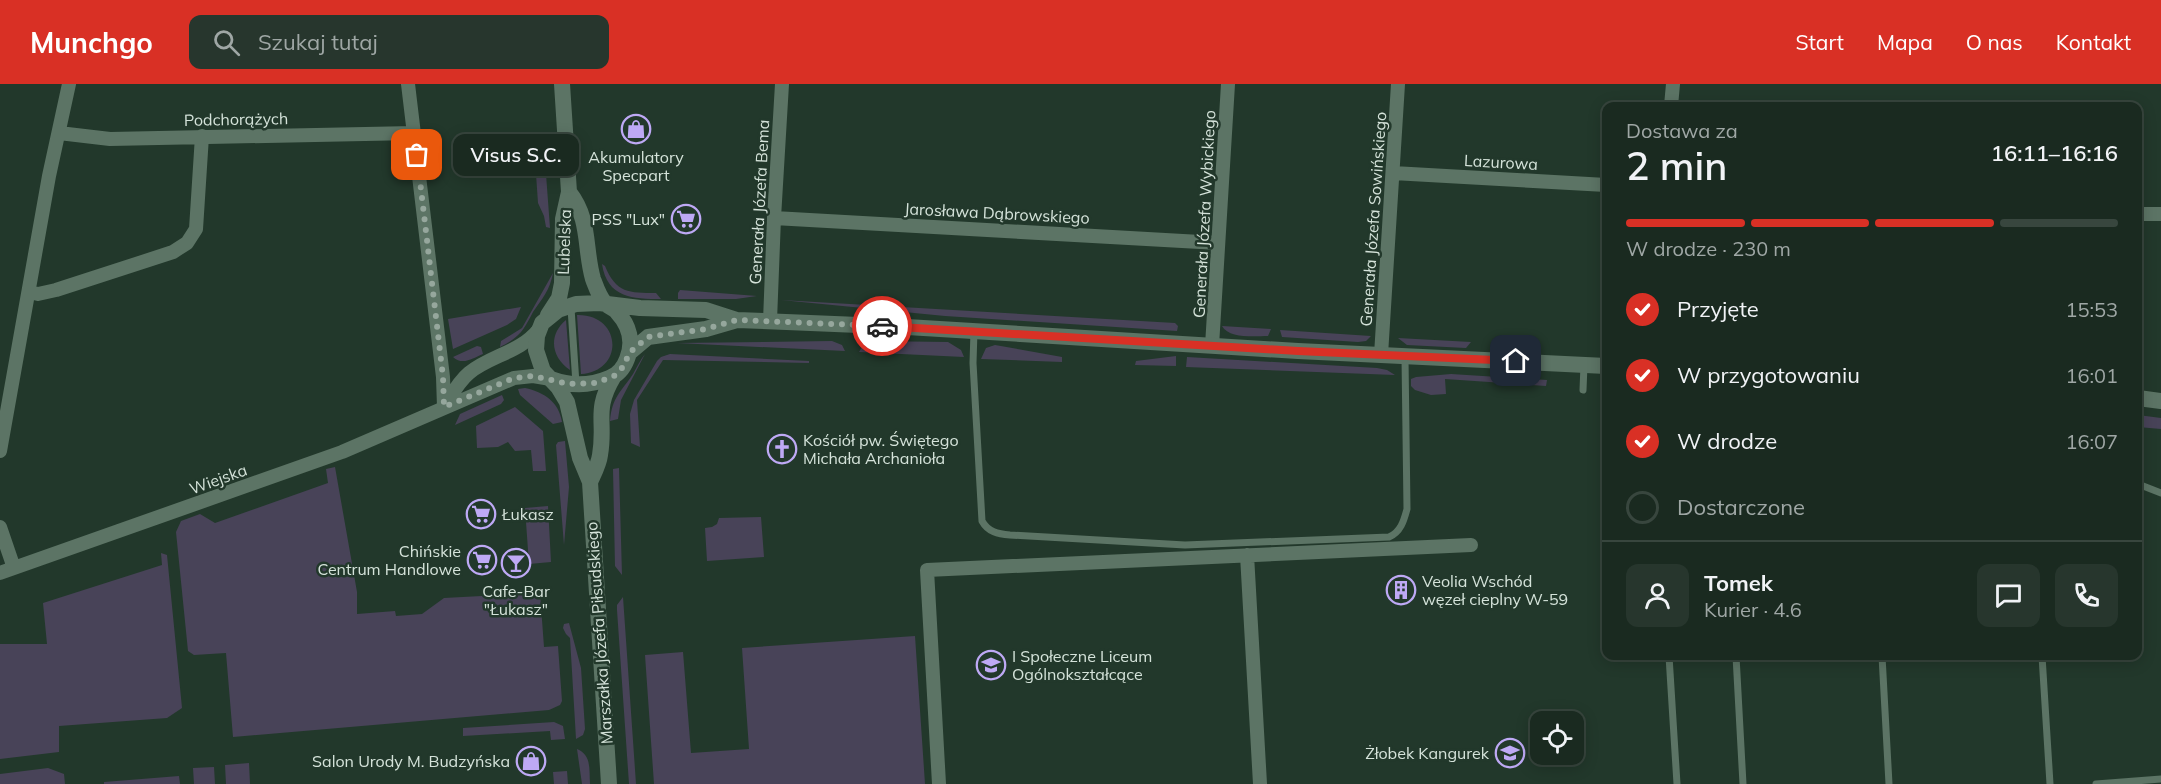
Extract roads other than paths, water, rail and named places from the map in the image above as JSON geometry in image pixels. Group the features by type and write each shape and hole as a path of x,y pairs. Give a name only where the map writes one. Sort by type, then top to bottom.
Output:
{"street":[{"path":"0,451 69,84"},
{"path":"408,84 443,377 444,407"},
{"name":"Lubelska","path":"541,326 559,298 562,284 563,219 569,192 562,84"},
{"name":"Generała Józefa Bema","path":"770,321 783,84"},
{"name":"Generała Józefa Wybickiego","path":"1212,346 1228,84"},
{"name":"Generała Józefa Sowińskiego","path":"1381,355 1398,84"},
{"path":"1671,102 1673,84"},
{"name":"Podchorążych","path":"59,133 110,139 414,133"},
{"path":"29,292 38,294 56,290 173,252 187,243 196,229 202,136"},
{"name":"Lazurowa","path":"1393,173 1602,185"},
{"name":"Lubelska","path":"569,192 583,216 592,275 606,304 616,311 627,328 631,341 629,353"},
{"path":"2142,214 2161,214"},
{"name":"Jarosława Dąbrowskiego","path":"774,218 1218,243"},
{"path":"444,407 457,386 470,372 520,348 552,314 571,305 591,303 640,308 706,310 737,320 1602,366"},
{"path":"629,353 648,337 706,329 737,320"},
{"name":"Marszałka Józefa Piłsudskiego","path":"541,326 536,343 537,357 543,370 562,392 570,411 580,458 590,482 609,784"},
{"name":"Marszałka Józefa Piłsudskiego","path":"590,482 600,454 600,410 603,398 614,376 624,366 629,353"},
{"name":"Wiejska","path":"0,573 342,452 514,378 533,376 551,379"},
{"path":"551,379 576,384 596,383 614,376"},
{"path":"2142,398 2161,400"},
{"path":"0,526 14,568"},
{"path":"939,784 927,570 1471,544"},
{"path":"1247,555 1260,784"}],"lane":[{"path":"571,305 576,384"},
{"path":"974,331 973,363 981,521 996,533 1010,535 1185,544 1394,535 1402,524 1407,509 1405,356"},
{"path":"1583,390 1584,365"},
{"path":"2142,486 2161,493"},
{"path":"1669,660 1677,784"},
{"path":"1736,660 1743,784"},
{"path":"1882,660 1889,784"},
{"path":"2042,660 2050,784"},
{"path":"2096,784 2161,780"}],"place":[{"name":"Akumulatory Specpart","path":"636,129"},
{"name":"Visus S.C.","path":"417,155"},
{"name":"PSS \"Lux\"","path":"686,219"},
{"name":"Kościół pw. Świętego Michała Archanioła","path":"782,449"},
{"name":"Łukasz","path":"481,514"},
{"name":"Chińskie Centrum Handlowe","path":"482,560"},
{"name":"Cafe-Bar \"Łukasz\"","path":"516,563"},
{"name":"Veolia Wschód węzeł cieplny W-59","path":"1401,590"},
{"name":"I Społeczne Liceum Ogólnokształcące","path":"991,665"},
{"name":"Żłobek Kangurek","path":"1510,753"},
{"name":"Salon Urody M. Budzyńska","path":"531,761"}]}
